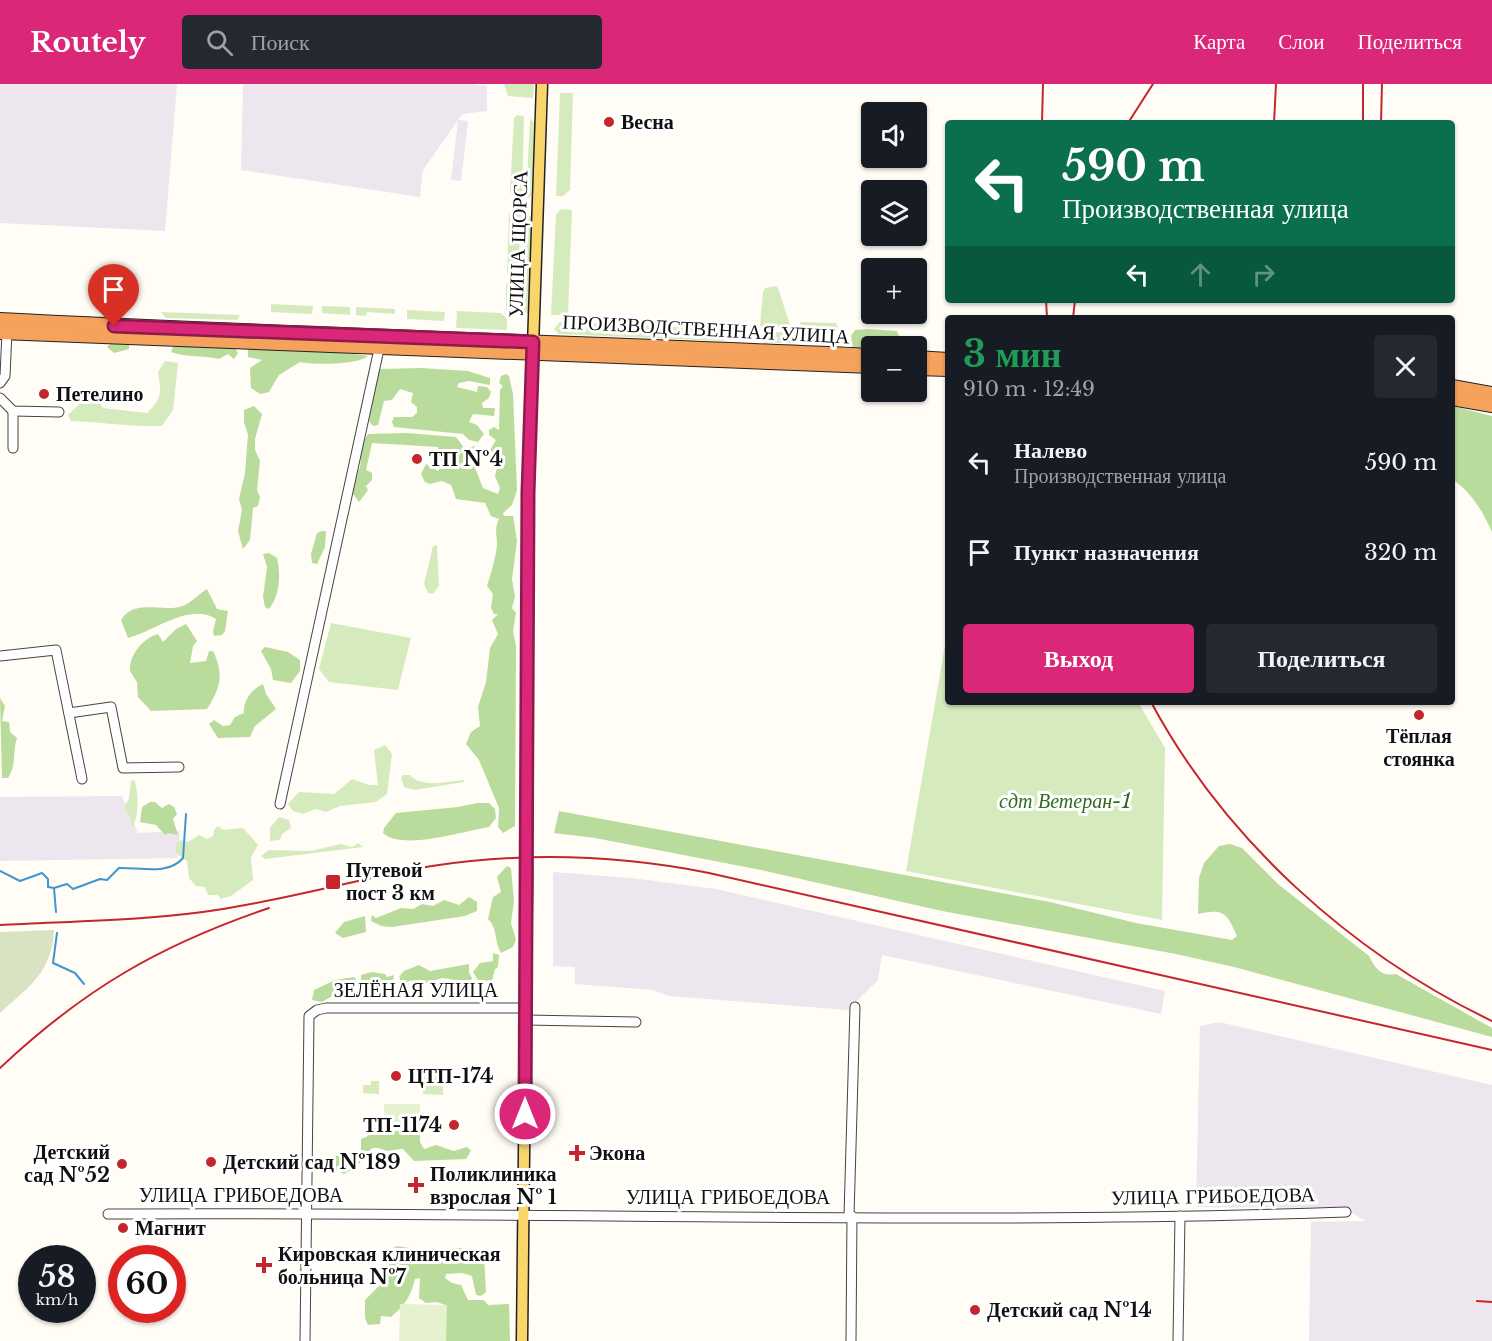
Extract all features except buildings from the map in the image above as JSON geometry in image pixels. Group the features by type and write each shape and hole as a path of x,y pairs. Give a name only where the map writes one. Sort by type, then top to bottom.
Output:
{"highway":[{"name":"ПРОИЗВОДСТВЕННАЯ УЛИЦА","path":"2,328 455,341 533,348 861,365"},
{"name":"ПРОИЗВОДСТВЕННАЯ УЛИЦА","path":"2,328 379,349 533,348 861,356"},
{"path":"927,359 945,360"},
{"path":"927,368 945,369"},
{"path":"1455,388 1492,394"},
{"path":"1455,399 1492,405"}],"main road":[{"name":"УЛИЦА ЩОРСА","path":"522,1341 525,1214 528,492 542,84"}],"street":[{"path":"0,383 5,376 2,328"},
{"path":"280,804 379,349"},
{"path":"0,398 13,411 60,412"},
{"path":"13,411 13,448"},
{"path":"0,656 56,650 82,779"},
{"path":"69,712 111,708 123,768 179,767"},
{"path":"851,1341 855,1007"},
{"name":"ЗЕЛЁНАЯ УЛИЦА","path":"307,1213 309,1016 317,1010 326,1008 525,1008"},
{"path":"525,1020 636,1022"},
{"name":"УЛИЦА ГРИБОЕДОВА","path":"108,1214 1180,1216 1346,1212"},
{"path":"305,1341 307,1213"},
{"path":"1178,1341 1180,1216"}],"shaded area":[{"path":"0,84 177,84 165,231 0,223"},
{"path":"243,84 471,84 487,86 487,111 463,114 458,120 423,170 420,197 241,170"},
{"path":"458,120 468,121 461,181 451,180"},
{"path":"122,796 138,833 180,831 178,858 0,861 0,797"},
{"path":"553,872 632,878 716,889 1165,991 1161,1014 882,955 878,980 848,1010 670,996 652,990 575,984 575,967 553,966"},
{"path":"1219,1022 1492,1085 1492,1341 1309,1341 1311,1222 1366,1221 1343,1208 1196,1207 1200,1026"}],"green space":[{"path":"504,84 534,84 533,98 508,96"},
{"path":"560,93 573,93 570,190 563,196 556,196"},
{"path":"517,115 524,116 522,199 515,198 510,192 514,118"},
{"path":"530,119 535,123 531,196 526,199"},
{"path":"561,209 572,210 568,315 551,315 556,215"},
{"path":"526,211 531,217 528,313 523,312"},
{"path":"509,213 521,214 518,275 507,274"},
{"path":"506,283 517,284 516,314 511,314 506,309"},
{"path":"776,286 791,328 760,326 763,292 765,288"},
{"path":"271,304 313,306 312,314 271,312"},
{"path":"322,306 350,307 350,315 322,313"},
{"path":"356,307 395,309 395,314 367,312 366,316 356,315"},
{"path":"407,310 445,312 444,321 407,319"},
{"path":"457,311 501,313 507,319 507,330 456,328"},
{"path":"161,312 240,315 237,320 166,318"},
{"path":"560,322 726,329 726,338 724,341 559,334 554,329"},
{"path":"800,322 836,323 838,328 802,328"},
{"path":"855,330 897,331 899,336 861,336 861,348 853,348 851,336"},
{"path":"763,331 792,333 792,343 764,343 760,340"},
{"path":"111,343 129,344 129,349 114,353 107,347"},
{"path":"234,346 238,353 234,359 228,354 219,359 171,352 173,347"},
{"path":"277,346 286,351 296,347 301,352 310,348 368,356 346,363 300,362 279,375 269,392 260,394 251,388 250,368 262,360 248,357 248,347"},
{"path":"165,361 178,363 173,410 162,426 71,421 68,415 92,392 103,408 147,413 160,394 158,372"},
{"path":"421,368 468,371 490,378 490,385 469,381 459,383 457,387 477,392 478,386 487,387 491,392 489,398 482,403 483,408 495,408 494,416 473,414 469,422 477,425 484,434 478,442 469,440 463,434 394,427 392,422 394,417 412,417 417,413 417,407 411,402 413,393 400,389 392,400 384,401 378,425 373,426 369,421 379,369"},
{"path":"506,374 509,376 513,394 517,490 512,505 503,513 504,516 513,516 517,541 512,579 515,597 512,608 516,613 513,631 516,646 515,826 503,833 498,827 499,808 479,760 466,744 471,732 480,726 478,707 486,682 490,648 498,634 492,620 498,614 494,614 491,608 493,594 487,586 496,555 496,529 499,519 491,516 485,503 456,499 451,485 442,481 430,484 425,482 421,474 426,464 438,471 442,465 438,447 372,443 366,470 372,473 372,480 366,486 368,490 359,502 351,491 360,467 363,442 368,434 407,433 456,437 465,449 475,446 479,456 472,460 483,488 498,494 500,488 495,476 499,460 490,450 496,440 489,435 489,430 494,427 499,430 500,390 503,386 499,383 501,376"},
{"path":"254,406 262,414 255,439 255,450 260,461 257,490 260,497 258,506 253,508 250,540 243,549 238,531 242,510 239,499 245,473 248,435 244,422 244,410"},
{"path":"1455,407 1492,416 1492,532 1476,502 1455,482"},
{"path":"326,531 325,547 317,564 312,563 311,554 317,533"},
{"path":"437,545 439,586 433,594 428,593 424,584 433,546"},
{"path":"269,553 277,558 279,578 275,598 269,609 265,607 263,597 267,567 263,554"},
{"path":"207,589 217,609 228,611 225,631 222,635 214,636 216,619 195,614 183,616 128,638 121,620 127,613 141,608 183,606"},
{"path":"331,623 411,638 398,690 329,682 319,669"},
{"path":"186,624 197,641 193,646 190,663 206,661 209,651 213,651 220,674 218,687 207,709 151,711 138,697 137,682 130,671 134,653 152,636 158,634 163,642 176,629"},
{"name":"сдт Ветеран-1","path":"945,645 945,705 1140,705 1165,748 1162,920 906,871"},
{"path":"265,647 288,652 300,660 300,671 291,683 273,680 271,669 261,651"},
{"path":"263,684 266,694 276,709 255,726 250,737 218,738 209,724 214,720 223,726 230,725 235,717 244,713 249,696"},
{"path":"0,698 5,706 2,721 9,722 10,732 17,738 8,778 2,778"},
{"path":"385,745 392,754 387,794 376,802 340,806 326,812 316,809 303,814 293,811 288,804 299,792 334,794 352,779 369,785 378,785 374,750"},
{"path":"403,775 410,775 428,783 464,780 464,782 414,790 404,787 401,778"},
{"path":"134,780 138,805 132,827 130,816 124,808 129,798 131,781"},
{"path":"155,802 162,808 169,804 174,807 177,814 173,819 178,835 168,833 165,835 156,825 140,822 142,807"},
{"path":"489,803 495,809 496,818 489,827 418,840 392,838 383,833 384,828 396,813"},
{"path":"559,811 1050,902 1136,923 1232,940 1237,936 1224,914 1214,912 1198,914 1199,878 1204,863 1219,846 1230,844 1242,848 1278,884 1369,956 1379,971 1391,975 1396,974 1492,1028 1492,1037 1234,967 1176,954 942,911 756,869 595,838 554,833"},
{"path":"279,817 289,820 291,828 282,834 280,840 270,841 270,828"},
{"path":"218,826 223,830 243,828 258,845 251,857 253,880 231,896 221,899 218,895 208,895 205,887 196,886 189,878 187,861 176,853 176,844 181,840 188,842 199,835 207,839 213,836"},
{"path":"358,843 363,847 265,859 261,856 269,850 310,851 341,844 352,847"},
{"path":"507,866 511,868 514,901 511,923 516,940 513,947 501,953 493,927 488,919 493,897 501,892 497,877"},
{"path":"469,897 477,902 477,911 465,916 392,927 381,926 371,921 372,915 376,918 401,908 413,909 422,904 433,906 444,900 459,905"},
{"path":"365,916 366,932 343,938 335,933 344,922"},
{"path":"54,930 49,957 44,968 37,978 0,1013 0,932"},
{"path":"493,953 499,955 498,967 495,969 492,981 478,980 473,972 480,963 493,961"},
{"path":"469,964 469,973 472,978 470,982 442,978 424,984 414,980 402,983 399,977 404,971 419,965 430,971"},
{"path":"372,972 385,974 387,977 394,975 393,982 361,983 361,975"},
{"path":"354,977 356,979 354,983 322,1002 312,1000 314,990 335,980"},
{"path":"423,1074 443,1074 443,1095 423,1094"},
{"path":"371,1081 379,1081 379,1094 363,1093 363,1085 371,1085"},
{"path":"384,1104 420,1104 420,1127 384,1127"},
{"path":"381,1127 387,1132 416,1129 420,1133 420,1142 424,1149 436,1145 454,1151 467,1147 471,1151 466,1159 414,1161 403,1149 388,1151 373,1148 350,1171 344,1174 336,1170 336,1156 342,1153 356,1156 361,1151 361,1139 368,1136 373,1128"},
{"path":"397,1246 428,1251 441,1259 443,1250 451,1248 460,1248 484,1255 486,1292 481,1296 476,1295 472,1276 462,1273 446,1274 445,1278 461,1285 468,1300 484,1300 488,1305 509,1304 510,1341 442,1341 445,1305 437,1302 426,1303 419,1298 420,1278 415,1279 412,1290 396,1313 391,1317 381,1316 380,1324 368,1325 365,1318 365,1300 388,1277 391,1249"},
{"path":"400,1304 447,1305 446,1341 399,1341"}],"waterway":[{"path":"0,871 20,881 42,873 48,879 48,887 54,888 67,884 73,889 100,879 107,880 119,868 161,869 169,867 177,864 183,858 186,814"},
{"path":"54,888 56,912"},
{"path":"57,933 53,963 75,973 84,984"}],"railway":[{"path":"1042,120 1043,84"},
{"path":"1130,120 1153,84"},
{"path":"1274,120 1276,84"},
{"path":"1363,84 1363,120"},
{"path":"1381,120 1382,84"},
{"path":"1046,303 1047,315"},
{"path":"1073,315 1075,303"},
{"path":"1153,705 1181,753 1216,801 1254,846 1297,888 1342,927 1390,962 1440,994 1492,1021"},
{"path":"0,925 195,913 275,899 432,866 467,862 536,857 606,859 709,873 1492,1050"},
{"path":"0,1068 62,1015 125,972 193,938 269,908"},
{"path":"1477,1301 1492,1302"}],"place":[{"name":"Весна","path":"609,122"},
{"name":"Петелино","path":"44,394"},
{"name":"ТП №4","path":"417,459"},
{"name":"Тёплая стоянка","path":"1419,715"},
{"name":"Путевой пост 3 км","path":"333,882"},
{"name":"ЦТП-174","path":"396,1076"},
{"name":"ТП-1174","path":"454,1125"},
{"name":"Экона","path":"577,1153"},
{"name":"Детский сад №189","path":"211,1162"},
{"name":"Детский сад №52","path":"122,1164"},
{"name":"Поликлиника взрослая № 1","path":"416,1185"},
{"name":"Магнит","path":"123,1228"},
{"name":"Кировская клиническая больница №7","path":"264,1265"},
{"name":"Детский сад №14","path":"975,1310"}],"route":[{"path":"114,326 455,341 533,342 528,492 525,1114"}]}
